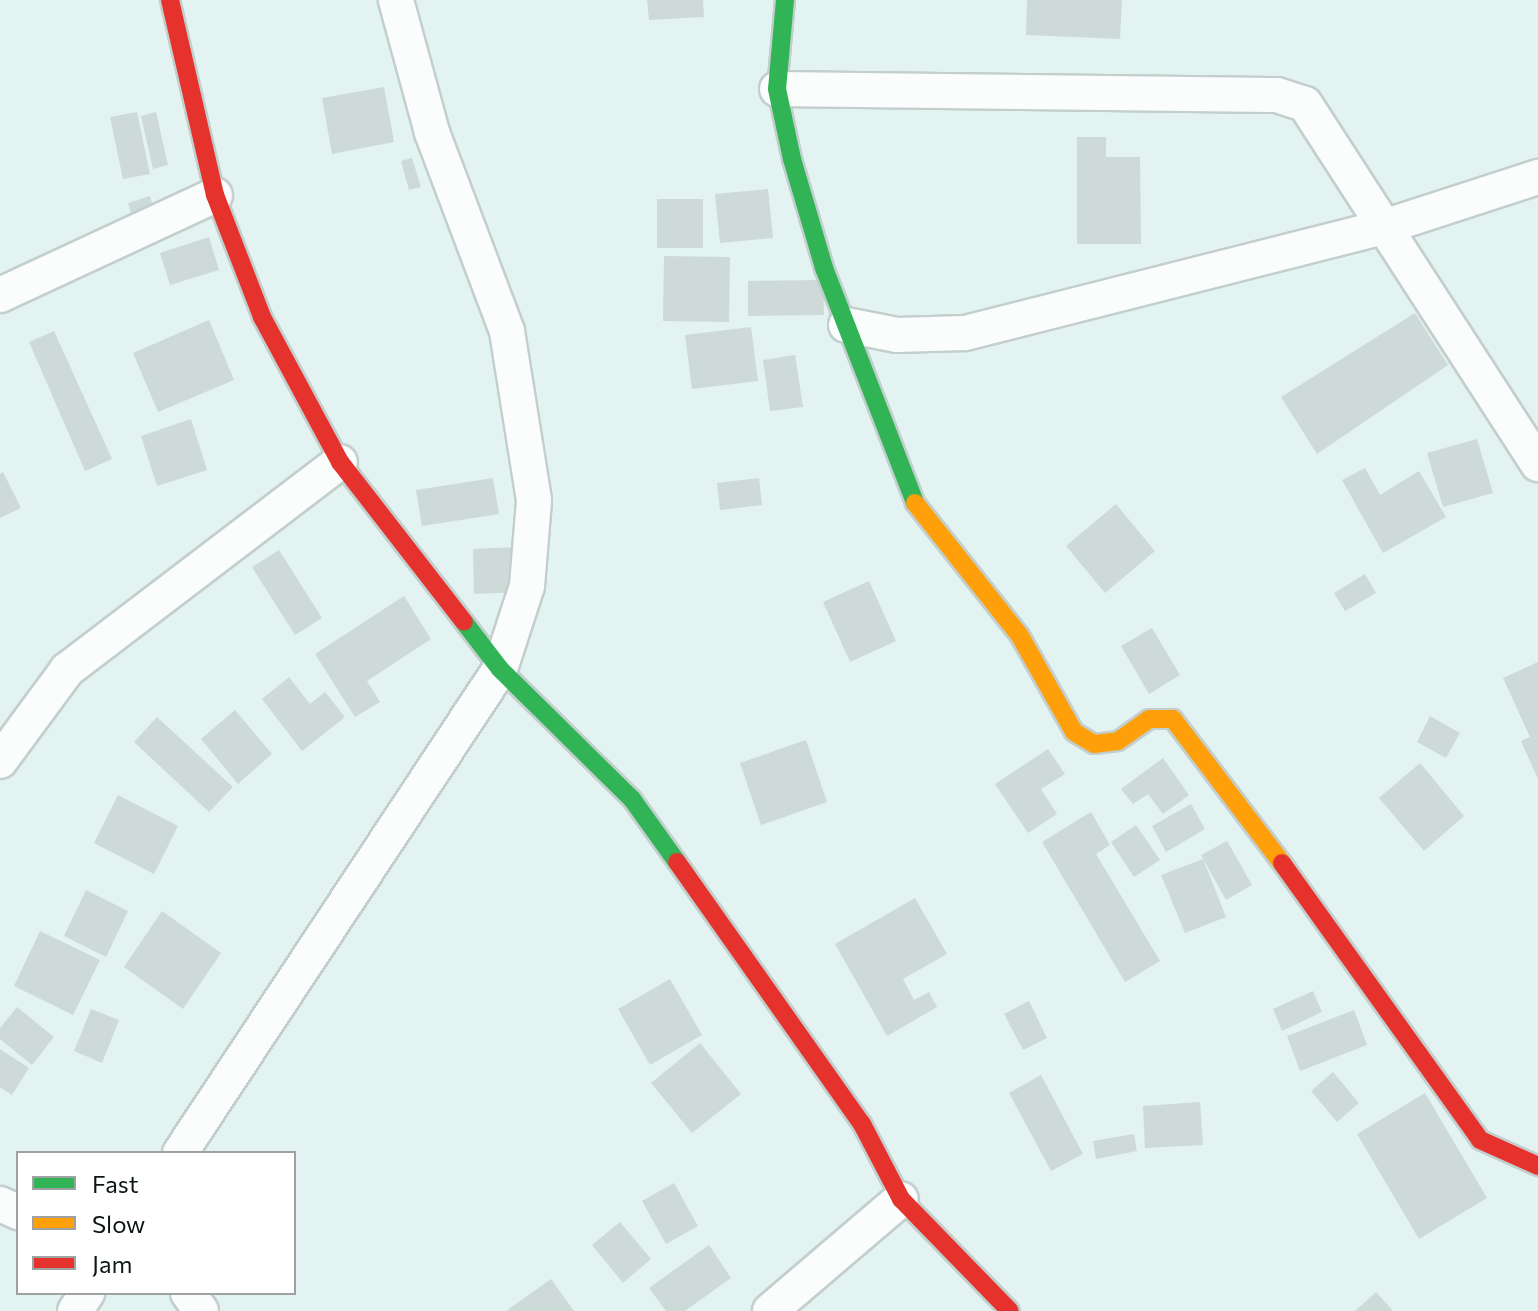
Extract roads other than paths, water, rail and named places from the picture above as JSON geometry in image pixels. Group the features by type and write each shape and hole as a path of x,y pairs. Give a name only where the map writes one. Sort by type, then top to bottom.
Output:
{"street":[{"path":"170,0 215,195 262,317 340,462 500,669 632,799 862,1124 901,1199 1010,1311"},
{"path":"181,1151 500,669 527,586 534,500 507,331 432,132 396,0"},
{"path":"785,0 777,89 792,159 846,325 915,504 1020,636 1074,732 1094,744 1118,741 1149,719 1173,719 1190,735 1480,1140 1538,1166"},
{"path":"777,89 1277,95 1305,104 1319,120 1538,464"},
{"path":"846,325 897,335 965,333 1387,226 1538,177"},
{"path":"0,295 215,195"},
{"path":"0,761 67,670 340,462"},
{"path":"770,1311 901,1199"}]}
